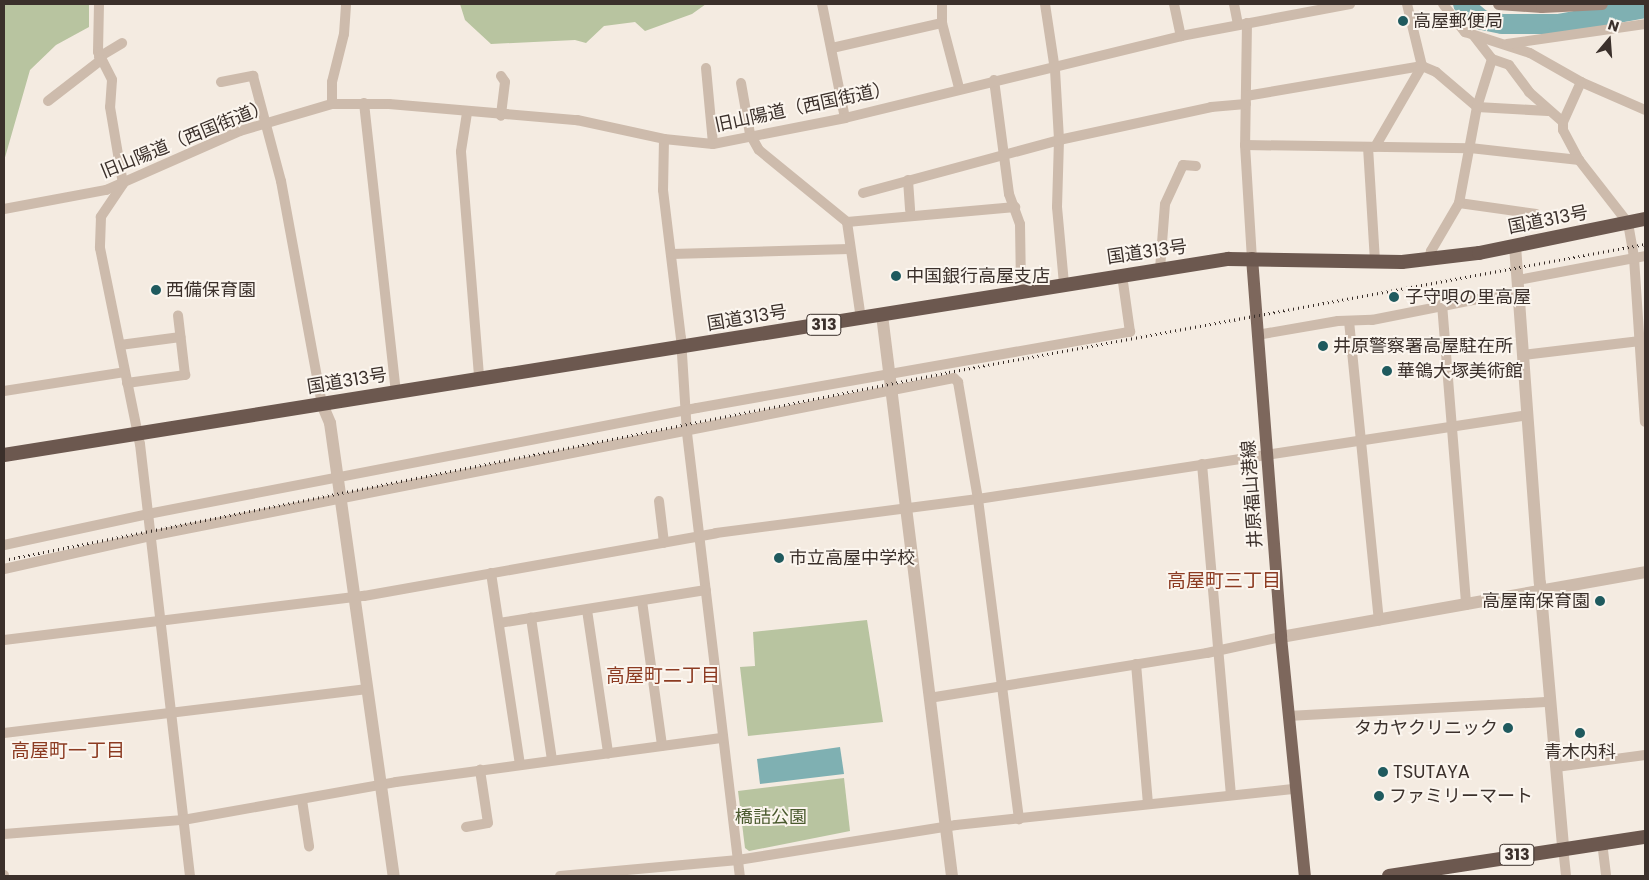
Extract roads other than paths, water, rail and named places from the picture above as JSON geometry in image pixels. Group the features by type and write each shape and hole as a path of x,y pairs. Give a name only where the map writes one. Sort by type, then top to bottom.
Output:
{"highway":[{"name":"国道313号","path":"4,455 138,435 479,378 861,319 1160,269 1252,258 1374,263 1429,259 1515,246 1645,219"},
{"name":"313","path":"1389,876 1642,834"}],"main road":[{"path":"1499,4 1542,8 1602,4"},
{"name":"井原福山港線","path":"1252,258 1281,637 1305,876"}],"street":[{"path":"98,4 100,59 112,80 111,114 123,184 101,217 100,245 138,435 162,620 190,876"},
{"path":"332,104 332,82 344,34 346,4"},
{"path":"822,4 845,118"},
{"path":"942,4 942,23 959,88"},
{"path":"1045,4 1053,66 1058,140 1057,208 1064,284"},
{"path":"1174,4 1181,36"},
{"path":"1234,4 1243,24 1246,100 1245,145 1252,258"},
{"name":"旧山陽道（西国街道）","path":"4,209 123,184 180,154 264,122 332,104 364,103 501,116 577,120 664,139 713,144 845,118 959,88 1181,36 1350,4"},
{"path":"1374,263 1372,147 1422,66 1407,4"},
{"path":"1443,4 1457,24 1474,36 1492,59 1508,65 1548,111 1563,122"},
{"path":"832,48 942,23"},
{"path":"1507,44 1645,24"},
{"path":"1474,36 1507,44 1581,82 1645,110"},
{"path":"48,101 122,42"},
{"path":"1429,259 1430,250 1459,203 1477,107 1492,59"},
{"path":"863,193 1058,140 1211,106 1422,66 1436,72 1477,107 1548,111"},
{"path":"706,68 713,144"},
{"path":"221,82 253,76 281,181 322,404 329,419 394,876"},
{"path":"501,76 505,82 501,116"},
{"path":"994,80 1006,155 1009,194 1020,224 1021,291"},
{"path":"1581,82 1563,122 1562,130 1580,160 1628,223 1642,322 1640,341 1645,422"},
{"path":"741,83 751,138 774,164 847,222 1015,207"},
{"path":"364,103 396,392"},
{"path":"466,113 461,152 479,378"},
{"path":"664,139 663,190 671,254 687,433 740,876"},
{"path":"1245,145 1470,148 1580,160"},
{"path":"1160,269 1166,204 1183,165 1196,166"},
{"path":"908,180 910,210"},
{"path":"1459,203 1536,214"},
{"path":"847,222 849,249 861,319"},
{"path":"1515,246 1541,592 1566,876"},
{"path":"671,254 849,249"},
{"path":"1257,335 1350,321 1372,320 1645,256"},
{"path":"4,545 148,514 686,410 1130,332 1122,275"},
{"path":"1442,304 1466,605"},
{"path":"127,383 185,375 178,315"},
{"path":"882,315 952,876"},
{"path":"1350,321 1378,621"},
{"path":"120,345 180,336"},
{"path":"1523,355 1640,341"},
{"path":"4,391 125,372"},
{"path":"4,569 150,536 687,433 954,378 958,382 978,499 1019,819"},
{"path":"4,640 355,597 700,536 978,499 1266,453 1528,415"},
{"path":"1202,464 1231,794"},
{"path":"659,500 664,543"},
{"path":"929,698 1136,664 1645,572"},
{"path":"491,573 520,764"},
{"path":"499,623 706,590"},
{"path":"642,601 662,746"},
{"path":"587,610 608,753"},
{"path":"531,618 552,760"},
{"path":"1136,664 1148,803"},
{"path":"4,733 172,715 367,689"},
{"path":"1288,716 1550,702"},
{"path":"4,834 183,820 480,770 723,738"},
{"path":"1556,767 1645,755"},
{"path":"466,827 488,823 480,770"},
{"path":"560,876 738,860 946,826 1231,794 1295,790"},
{"path":"302,800 309,846"},
{"path":"1602,842 1606,876"}],"water":[{"path":"840,747 844,774 760,784 757,759"}],"waterway":[{"path":"1463,4 1482,20 1502,24 1558,24 1645,8"}],"railway":[{"path":"4,560 949,372 1645,244"}],"place":[{"name":"高屋郵便局","path":"1403,21"},
{"name":"中国銀行高屋支店","path":"896,276"},
{"name":"西備保育園","path":"156,290"},
{"name":"子守唄の里高屋","path":"1394,297"},
{"name":"井原警察署高屋駐在所","path":"1323,346"},
{"name":"華鴒大塚美術館","path":"1387,371"},
{"name":"市立高屋中学校","path":"779,558"},
{"name":"高屋南保育園","path":"1600,601"},
{"name":"タカヤクリニック","path":"1508,728"},
{"name":"青木内科","path":"1580,733"},
{"name":"TSUTAYA","path":"1383,772"},
{"name":"ファミリーマート","path":"1379,796"}],"district":[{"name":"高屋町三丁目","path":"1224,581"},
{"name":"高屋町二丁目","path":"663,676"},
{"name":"高屋町一丁目","path":"68,751"}],"park label":[{"name":"橋詰公園","path":"771,817"}]}
